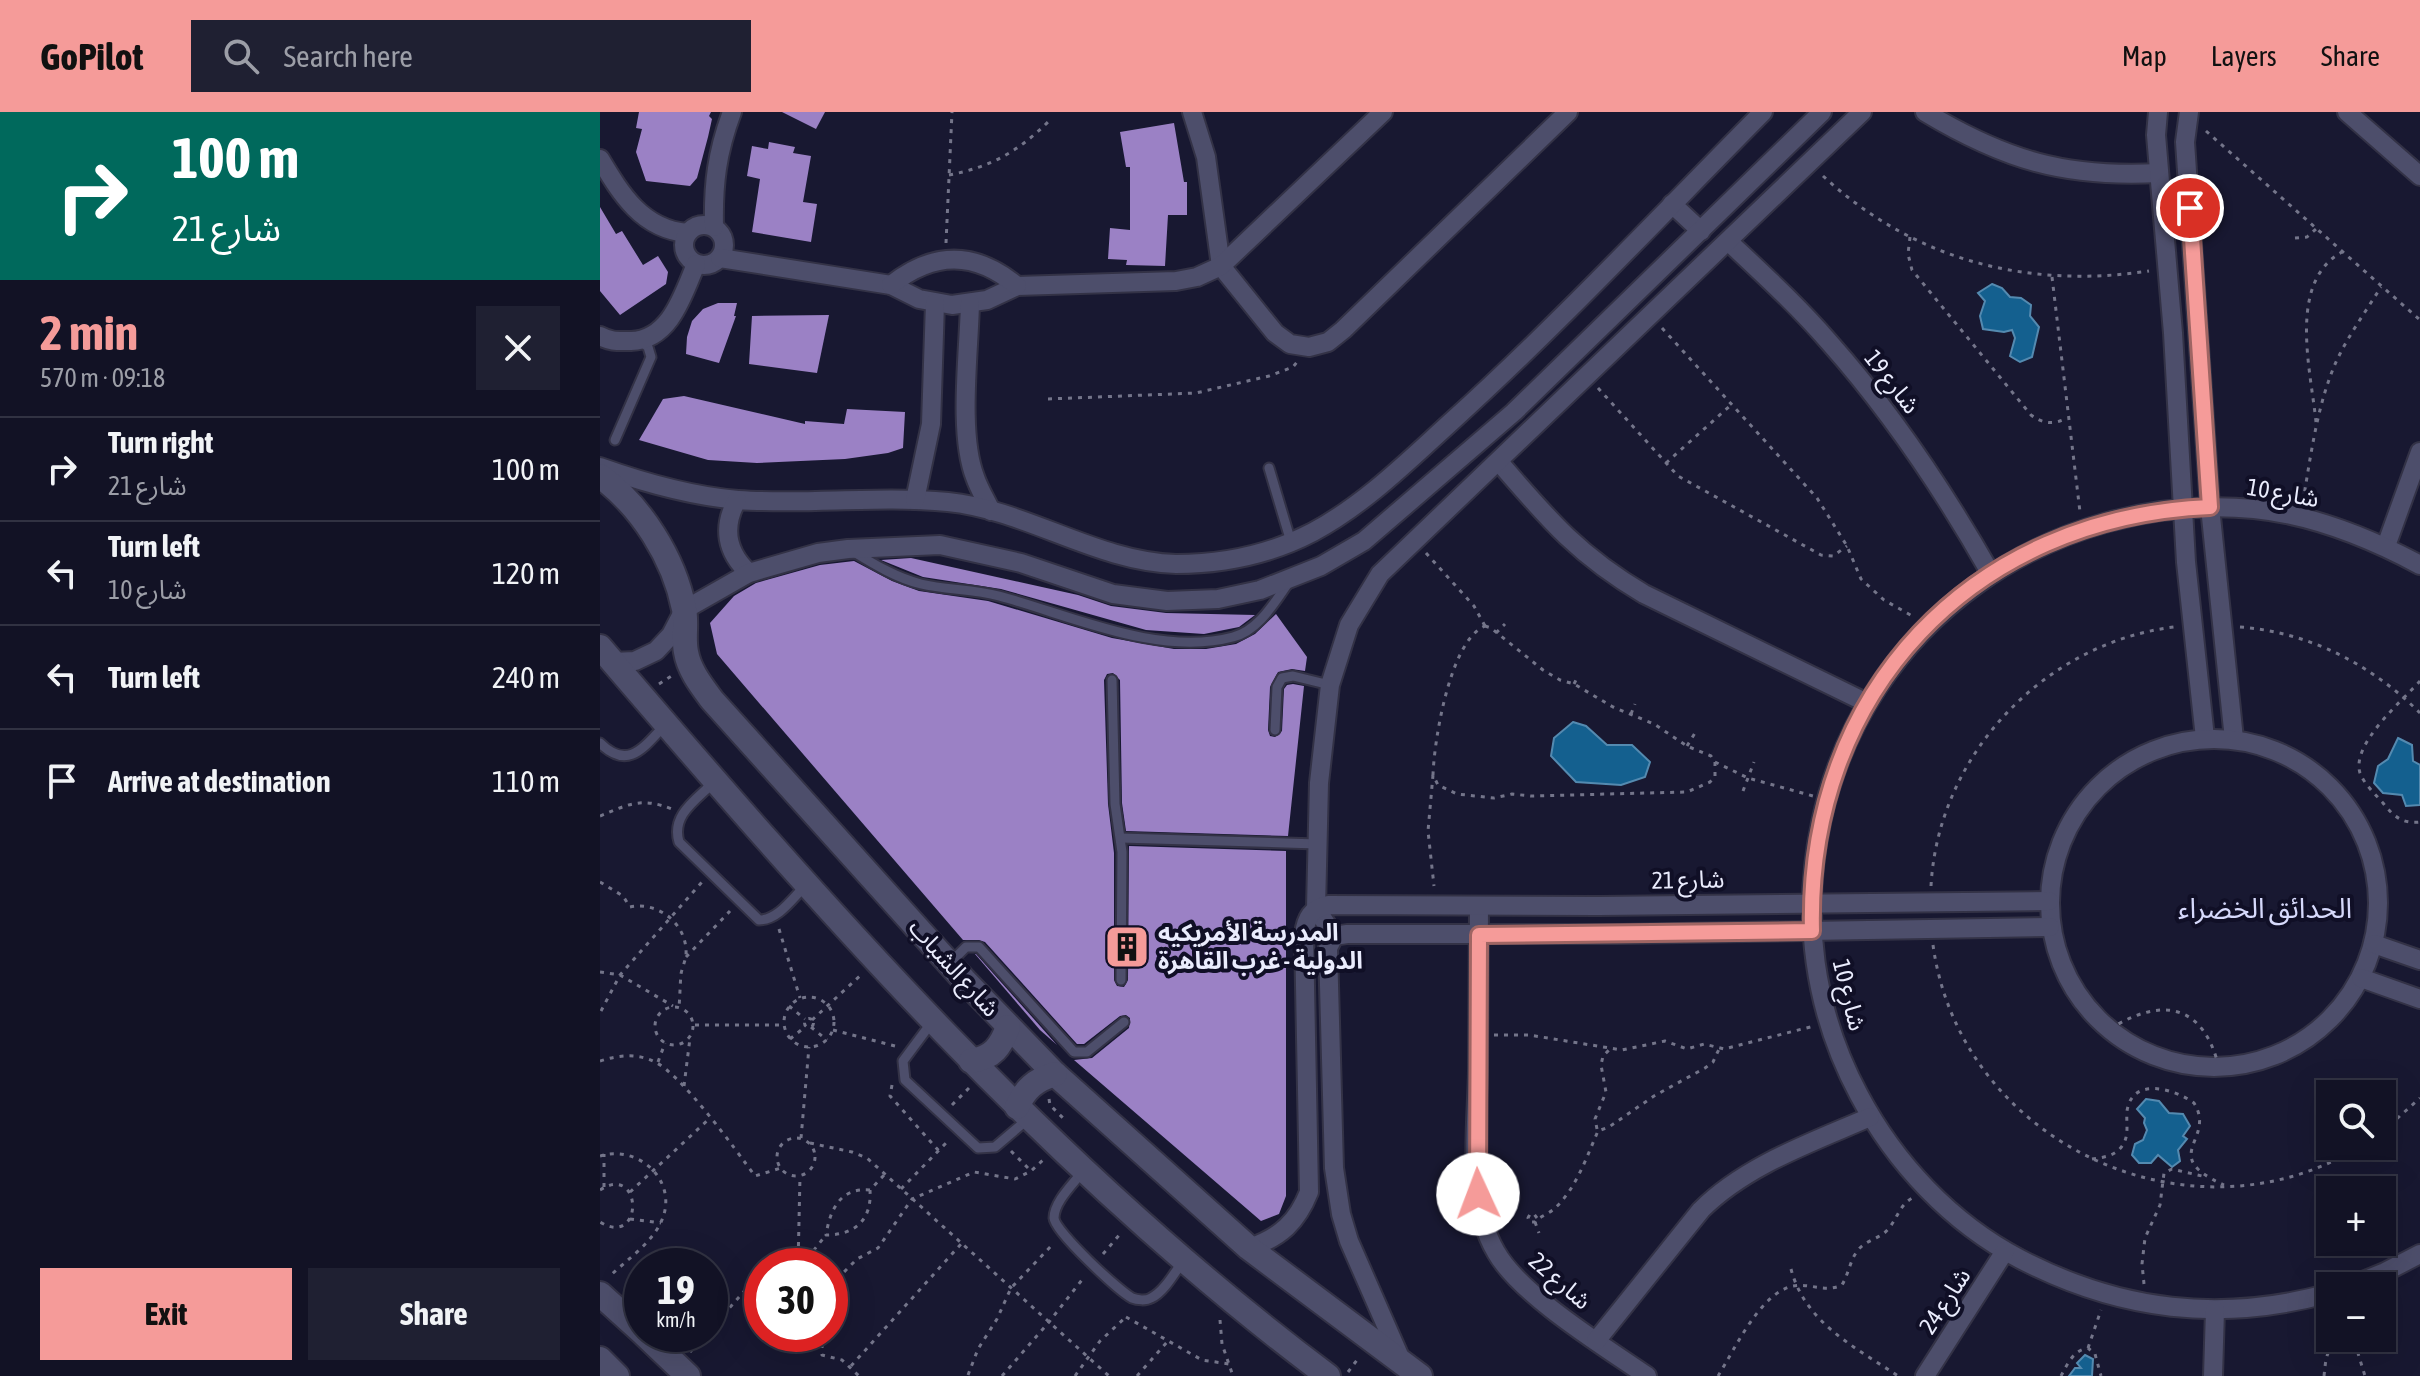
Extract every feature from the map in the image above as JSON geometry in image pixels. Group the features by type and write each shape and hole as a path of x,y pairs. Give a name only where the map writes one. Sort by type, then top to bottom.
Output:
{"street":[{"path":"714,227 713,185 723,137 732,112"},
{"path":"1192,112 1206,157 1221,266 1275,333 1290,344 1309,347 1328,342 1343,330 1568,112"},
{"path":"720,258 891,285 935,303 987,300 1017,286 1176,281 1197,277 1221,266 1383,112"},
{"path":"600,467 661,487 737,500 951,502 991,511 1127,557 1172,564 1249,557 1291,542 1344,514 1381,486 1488,389 1763,112"},
{"path":"607,655 635,661 656,651 671,635 684,610 749,573 803,557 848,549 940,545 1021,563 1113,594 1167,601 1218,599 1260,590 1321,566 1364,541 1514,412 1822,112"},
{"path":"1340,935 1322,907 1317,844 1319,783 1330,685 1339,652 1363,599 1380,574 1862,112"},
{"path":"1925,112 1975,141 2010,156 2046,166 2084,173 2159,173"},
{"path":"2158,112 2156,135 2182,508 2205,738"},
{"path":"2347,112 2420,176"},
{"path":"2189,113 2185,142 2210,507 2234,739"},
{"path":"600,159 633,208 650,222 670,231 687,233"},
{"path":"1672,204 1701,231"},
{"path":"704,224 714,227 724,241 720,258 705,266 688,259 684,250 687,233 704,224"},
{"name":"شارع 19","path":"1729,242 1829,341 1874,395 1955,511 1991,574"},
{"path":"891,285 907,272 926,263 965,259 1002,273 1017,286"},
{"path":"600,336 610,342 641,341 666,326 696,264"},
{"path":"915,500 931,424 935,303"},
{"path":"970,303 967,425 974,476 991,511"},
{"path":"931,400 967,401"},
{"path":"2386,546 2420,452"},
{"path":"1499,462 1550,523 1578,550 1610,574 1644,594 1867,703"},
{"name":"شارع الشباب","path":"600,476 635,509 657,540 673,574 684,610 685,651 712,700 1008,1027 1056,1086 1249,1248 1412,1370"},
{"path":"737,500 728,521 729,545 740,565 749,573"},
{"name":"شارع 10","path":"2316,1296 2259,1308 2215,1310 2146,1304 2106,1295 2054,1277 2005,1251 1930,1192 1898,1156 1870,1117 1846,1071 1828,1023 1817,977 1812,931 1815,851 1826,799 1843,750 1867,703 1899,658 1928,624 1991,574 2035,548 2082,529 2131,515 2182,508 2256,509 2344,529 2386,546 2420,565"},
{"name":"شارع الشباب","path":"607,655 806,884 932,1022 1023,1113 1064,1136 1083,1171 1134,1218 1227,1297 1328,1376"},
{"path":"2205,738 2234,739 2269,747 2300,762 2328,783 2351,810 2368,841 2377,875 2379,910 2374,944 2361,978 2336,1014 2303,1042 2263,1061 2219,1068 2171,1062 2127,1043 2090,1013 2064,973 2050,927 2049,901 2057,852 2079,808 2113,772 2156,748 2205,738"},
{"name":"شارع 21","path":"1322,907 2049,901"},
{"name":"شارع 22","path":"1479,906 1477,1169 1484,1224 1496,1252 1513,1275 1596,1341 1647,1376"},
{"path":"1249,1248 1271,1241 1288,1228 1301,1211 1309,1192 1304,934 1309,916 1322,907"},
{"path":"1412,1370 1349,1241 1341,1214 1334,1168 1328,948 1340,935 2050,927"},
{"path":"2374,944 2420,960"},
{"path":"2361,978 2420,999"},
{"path":"978,1067 1003,1042 1008,1027"},
{"path":"1023,1113 1022,1095 1030,1085 1056,1086"},
{"path":"1596,1341 1701,1210 1721,1190 1804,1146 1870,1117"},
{"name":"شارع 24","path":"1925,1376 2005,1251"},
{"path":"2381,1272 2420,1254"},
{"path":"600,1294 624,1316"},
{"path":"2213,1376 2215,1310"},
{"path":"663,1352 688,1376"},
{"path":"600,1359 617,1376"}],"lane":[{"path":"615,440 651,357 648,347 641,341"},
{"path":"1269,468 1291,542"},
{"path":"848,549 922,585 993,595 1045,608 1111,631 1170,640 1203,641 1234,637 1256,624 1291,579"},
{"path":"1275,730 1277,687 1282,678 1293,676 1330,685"},
{"path":"1112,680 1115,804 1121,838 1121,980"},
{"path":"600,743 614,754 632,755 640,751 666,724"},
{"path":"716,781 682,813 676,827 679,842 759,920 775,916 806,884"},
{"path":"1121,838 1317,844"},
{"path":"950,963 966,947 973,945 985,951 1074,1052 1087,1052 1124,1022"},
{"path":"932,1022 903,1061 905,1080 978,1148 987,1149 1002,1143 1023,1113"},
{"path":"1083,1171 1056,1207 1056,1227 1094,1264 1132,1298 1142,1300 1158,1293 1183,1261"}],"path":[{"path":"946,259 952,112"},
{"path":"2189,113 2420,320"},
{"path":"949,175 978,169 1004,158 1049,121"},
{"path":"1809,162 1860,207 1910,237 1964,259 2052,277 2101,276 2167,268"},
{"path":"2295,238 2307,237 2316,229"},
{"path":"1910,237 1908,254 1912,270 2031,415 2053,423 2067,418"},
{"path":"2316,425 2307,307 2312,287 2321,270 2342,252"},
{"path":"2052,277 2082,529"},
{"path":"2300,517 2316,425 2336,361 2381,287"},
{"path":"1651,317 1817,498 1847,546 1861,579 1898,609 1928,624"},
{"path":"1048,399 1196,393 1269,376 1293,367 1309,347"},
{"path":"1588,377 1665,463 1688,483 1821,555 1833,556 1847,546"},
{"path":"1665,463 1732,404"},
{"path":"1415,541 1474,606 1485,626 1543,670 1597,699 1654,724 1687,746 1748,778 1826,799"},
{"path":"1496,633 1505,624"},
{"path":"1931,902 1935,853 1949,805 1970,761 1999,721 2034,687 2097,648 2144,633 2193,625"},
{"path":"1437,906 1428,831 1437,725 1443,700 1463,653 1476,632 1485,626"},
{"path":"2221,626 2271,631 2319,645 2364,668 2420,713"},
{"path":"641,695 690,665"},
{"path":"1574,684 1578,676"},
{"path":"2420,681 2364,744 2359,760 2361,776 2391,813 2407,822 2420,822"},
{"path":"1631,714 1635,704"},
{"path":"1687,746 1695,733"},
{"path":"1433,775 1444,790 1488,798 1512,794 1576,796 1586,793 1687,792 1715,777 1715,762"},
{"path":"1743,791 1754,762"},
{"path":"600,816 640,801 654,802 682,813"},
{"path":"601,1011 620,975 710,873"},
{"path":"600,882 623,896 630,907 653,907 671,918 681,933 686,957"},
{"path":"679,1007 681,972 686,957 738,902"},
{"path":"775,916 800,998"},
{"path":"1931,929 1947,1000 1980,1065 2029,1119 2090,1159 2137,1177 2227,1187 2266,1182 2304,1172 2330,1160"},
{"path":"811,1027 812,1020 876,960"},
{"path":"600,972 620,975 689,1014 693,1025 684,1086"},
{"path":"800,998 815,998 828,1006 833,1017 833,1030 827,1040 809,1047 798,1045 790,1039 783,1025 789,1006 800,998"},
{"path":"673,1006 660,1012 654,1025 659,1038 665,1043 678,1045 690,1037"},
{"path":"789,1006 805,1020 812,1020"},
{"path":"2110,1029 2141,1012 2159,1009 2176,1012 2192,1019 2205,1031 2214,1046 2219,1068"},
{"path":"805,1020 805,1027"},
{"path":"1478,1037 1529,1035 1611,1048 1635,1049 1665,1041 1687,1049 1704,1044 1729,1048 1828,1023"},
{"path":"693,1025 783,1025"},
{"path":"790,1039 805,1027 811,1027 827,1040"},
{"path":"833,1030 911,1051"},
{"path":"658,1063 665,1043"},
{"path":"892,1058 894,1046"},
{"path":"801,1138 809,1047"},
{"path":"1598,1131 1705,1068 1713,1062 1720,1047"},
{"path":"1539,1233 1536,1220 1558,1206 1584,1165 1598,1131 1595,1119 1606,1092 1601,1065 1603,1056 1611,1048"},
{"path":"600,1061 629,1055 658,1063 684,1086 755,1176 781,1168"},
{"path":"942,1114 978,1067"},
{"path":"894,1079 889,1089 890,1096 939,1151"},
{"path":"848,1268 857,1259 878,1248 912,1199 974,1172 1015,1179 1031,1171 1064,1136 1048,1102 1056,1086"},
{"path":"2090,1159 2110,1156 2124,1144 2127,1113 2135,1095 2147,1088 2163,1089 2188,1099 2198,1110 2199,1127 2191,1158 2202,1176"},
{"path":"2396,1119 2420,1098"},
{"path":"630,1192 709,1118"},
{"path":"901,1189 959,1131"},
{"path":"810,1143 816,1159 813,1167 800,1176 786,1173 777,1161 780,1146 786,1141 801,1138 810,1143 860,1154 1109,1376"},
{"path":"1002,1143 1031,1171"},
{"path":"600,1285 651,1236 661,1223 665,1209 661,1181 653,1170 631,1155 602,1155 602,1188 618,1185 630,1192 634,1206 630,1219"},
{"path":"2146,1304 2142,1251 2160,1205 2164,1173 2170,1169 2202,1176 2227,1187"},
{"path":"826,1235 843,1235 858,1227 868,1213 870,1190 885,1174"},
{"path":"800,1176 801,1248"},
{"path":"816,1248 826,1235 830,1215 839,1200 854,1191 870,1190"},
{"path":"1718,1376 1761,1308 1783,1289 1795,1286 1827,1290 1842,1285 1852,1258 1860,1247 1887,1232 1904,1203 1930,1192"},
{"path":"1002,1376 1134,1218"},
{"path":"600,1222 615,1227 630,1219 661,1223"},
{"path":"967,1376 1011,1288 1062,1235"},
{"path":"851,1366 961,1243"},
{"path":"1791,1269 1795,1286 1819,1321 1898,1376"},
{"path":"728,1309 744,1290"},
{"path":"2088,1348 2106,1295"},
{"path":"1227,1297 1222,1308 1220,1332 1233,1376"},
{"path":"1075,1376 1108,1332 1142,1300"},
{"path":"1126,1317 1202,1360 1229,1364"},
{"path":"1137,1376 1168,1341"},
{"path":"2324,1376 2326,1354 2337,1344 2344,1343 2357,1350 2365,1376"},
{"path":"2061,1376 2073,1356 2088,1348"},
{"path":"2088,1348 2095,1354 2101,1376"},
{"path":"822,1352 822,1355 842,1360 859,1376"}],"water":[{"path":"1992,284 2002,288 2010,297 2021,298 2031,305 2030,316 2039,327 2032,357 2020,362 2010,356 2015,338 2012,330 1983,329 1980,316 1985,301 1978,293"},
{"path":"1573,722 1586,726 1607,745 1632,745 1650,762 1645,777 1621,785 1576,782 1551,756 1554,738"},
{"path":"2398,738 2412,745 2413,761 2420,765 2420,805 2406,806 2402,795 2383,793 2374,783 2378,766 2388,759"},
{"path":"2146,1099 2159,1101 2169,1113 2183,1114 2190,1126 2183,1136 2187,1139 2178,1150 2180,1161 2172,1167 2158,1155 2151,1163 2139,1163 2132,1155 2135,1144 2143,1140 2147,1130 2145,1118 2137,1109"},
{"path":"2085,1355 2093,1359 2092,1376 2069,1376 2075,1368 2081,1368 2077,1363"}],"building":[{"path":"639,112 711,112 709,116 712,119 697,178 690,186 646,181 636,152 642,129 636,128"},
{"path":"782,112 825,112 816,129"},
{"path":"1174,123 1184,182 1187,182 1187,215 1168,215 1165,266 1126,265 1127,260 1108,259 1110,228 1130,230 1130,167 1126,167 1120,132"},
{"path":"769,142 795,147 793,153 811,156 803,202 817,204 811,242 752,232 760,179 747,176 752,146 768,149"},
{"path":"600,207 616,234 622,231 643,265 658,256 668,272 666,284 620,315 600,291"},
{"path":"718,303 737,303 736,316 719,363 686,354 692,321 703,309"},
{"path":"829,315 817,373 749,364 752,316"},
{"path":"684,396 805,424 805,421 844,424 847,409 905,412 903,448 845,459 757,463 708,460 639,440 663,399"},
{"path":"911,558 1078,595 1111,606 1166,613 1255,615 1239,627 1204,634 1146,630 1001,589 923,577 881,560"},
{"name":"المدرسة الأمريكيه الدولية - غرب القاهرة","path":"854,561 919,591 988,601 1112,638 1174,649 1206,649 1236,644 1255,634 1276,614 1307,657 1305,671 1292,669 1278,672 1270,687 1268,730 1270,736 1275,737 1282,731 1284,689 1293,684 1304,686 1288,836 1126,831 1122,803 1120,680 1113,673 1107,674 1104,680 1108,804 1114,853 1114,980 1117,986 1124,987 1128,980 1129,846 1286,851 1286,1196 1279,1214 1261,1221 1074,1060 1092,1058 1129,1028 1130,1018 1120,1016 1084,1044 1077,1044 985,942 963,940 717,654 710,623 734,596 756,583 820,565"},
{"path":"976,954 1057,1045 1040,1030"}],"place":[{"name":"المدرسة الأمريكيه الدولية - غرب القاهرة","path":"1127,947"}],"district":[{"name":"الحدائق الخضراء","path":"2265,908"}],"route":[{"path":"1478,1194 1479,935 1812,931 1815,851 1826,799 1843,750 1885,675 1928,624 1991,574 2035,548 2082,529 2131,515 2210,507 2190,208"}]}
